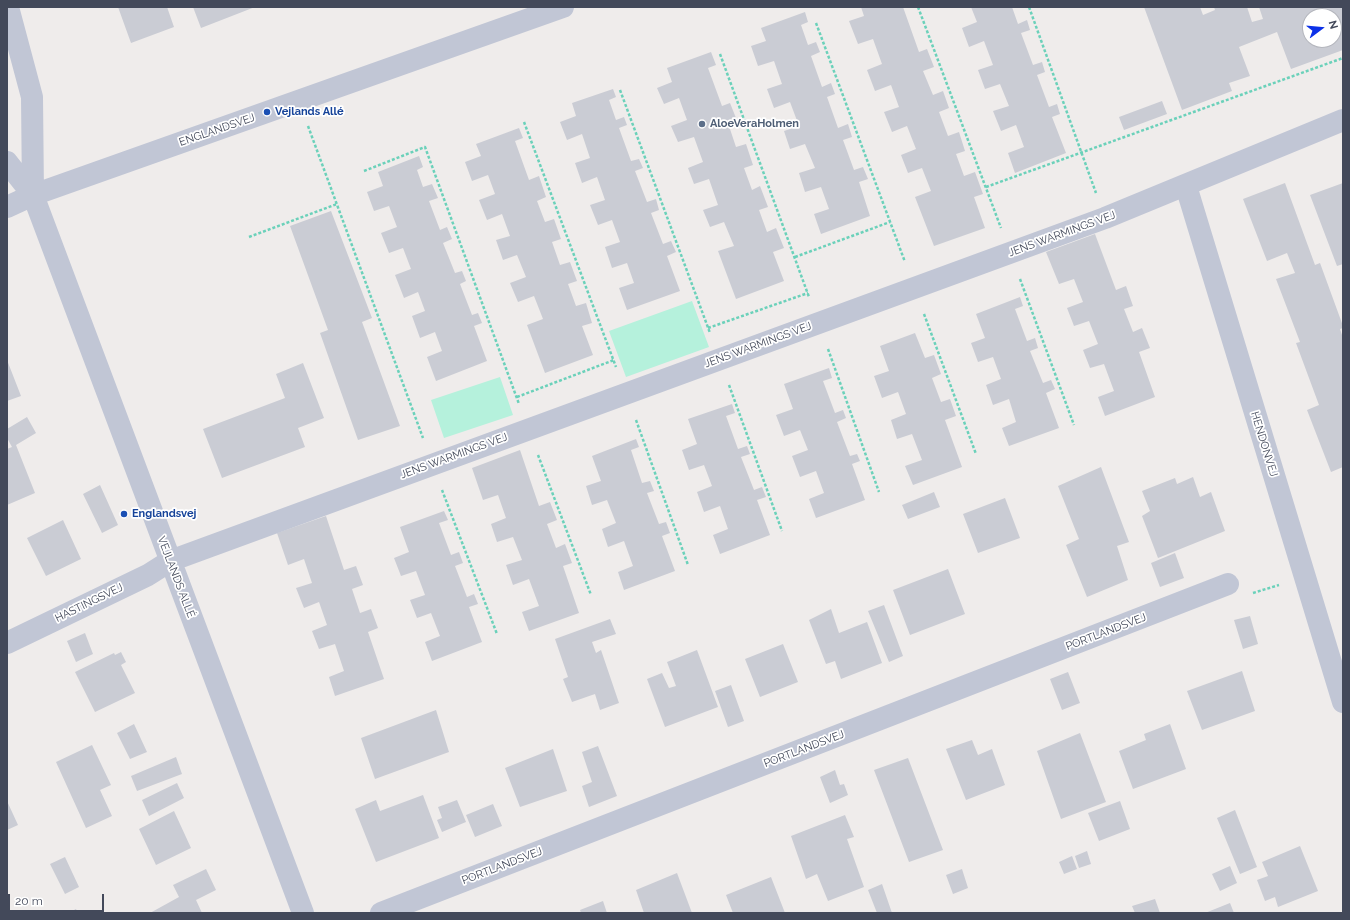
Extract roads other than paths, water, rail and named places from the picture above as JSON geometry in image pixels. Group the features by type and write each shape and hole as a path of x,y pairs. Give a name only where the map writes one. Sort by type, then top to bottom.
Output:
{"street":[{"name":"VEJLANDS ALLÉ","path":"8,7 32,97 33,195"},
{"name":"ENGLANDSVEJ","path":"7,208 33,195 299,101 513,16 564,7"},
{"name":"JENS WARMINGS VEJ","path":"170,561 1105,218 1186,186 1343,120"},
{"name":"VEJLANDS ALLÉ","path":"7,162 33,195 303,913"},
{"name":"HENDONVEJ","path":"1186,186 1343,702"},
{"name":"HASTINGSVEJ","path":"7,643 148,575 170,561"},
{"name":"PORTLANDSVEJ","path":"381,913 1228,584"}],"place":[{"name":"Vejlands Allé","path":"267,112"},
{"name":"AloeVeraHolmen","path":"702,124"},
{"name":"Englandsvej","path":"124,514"}]}
